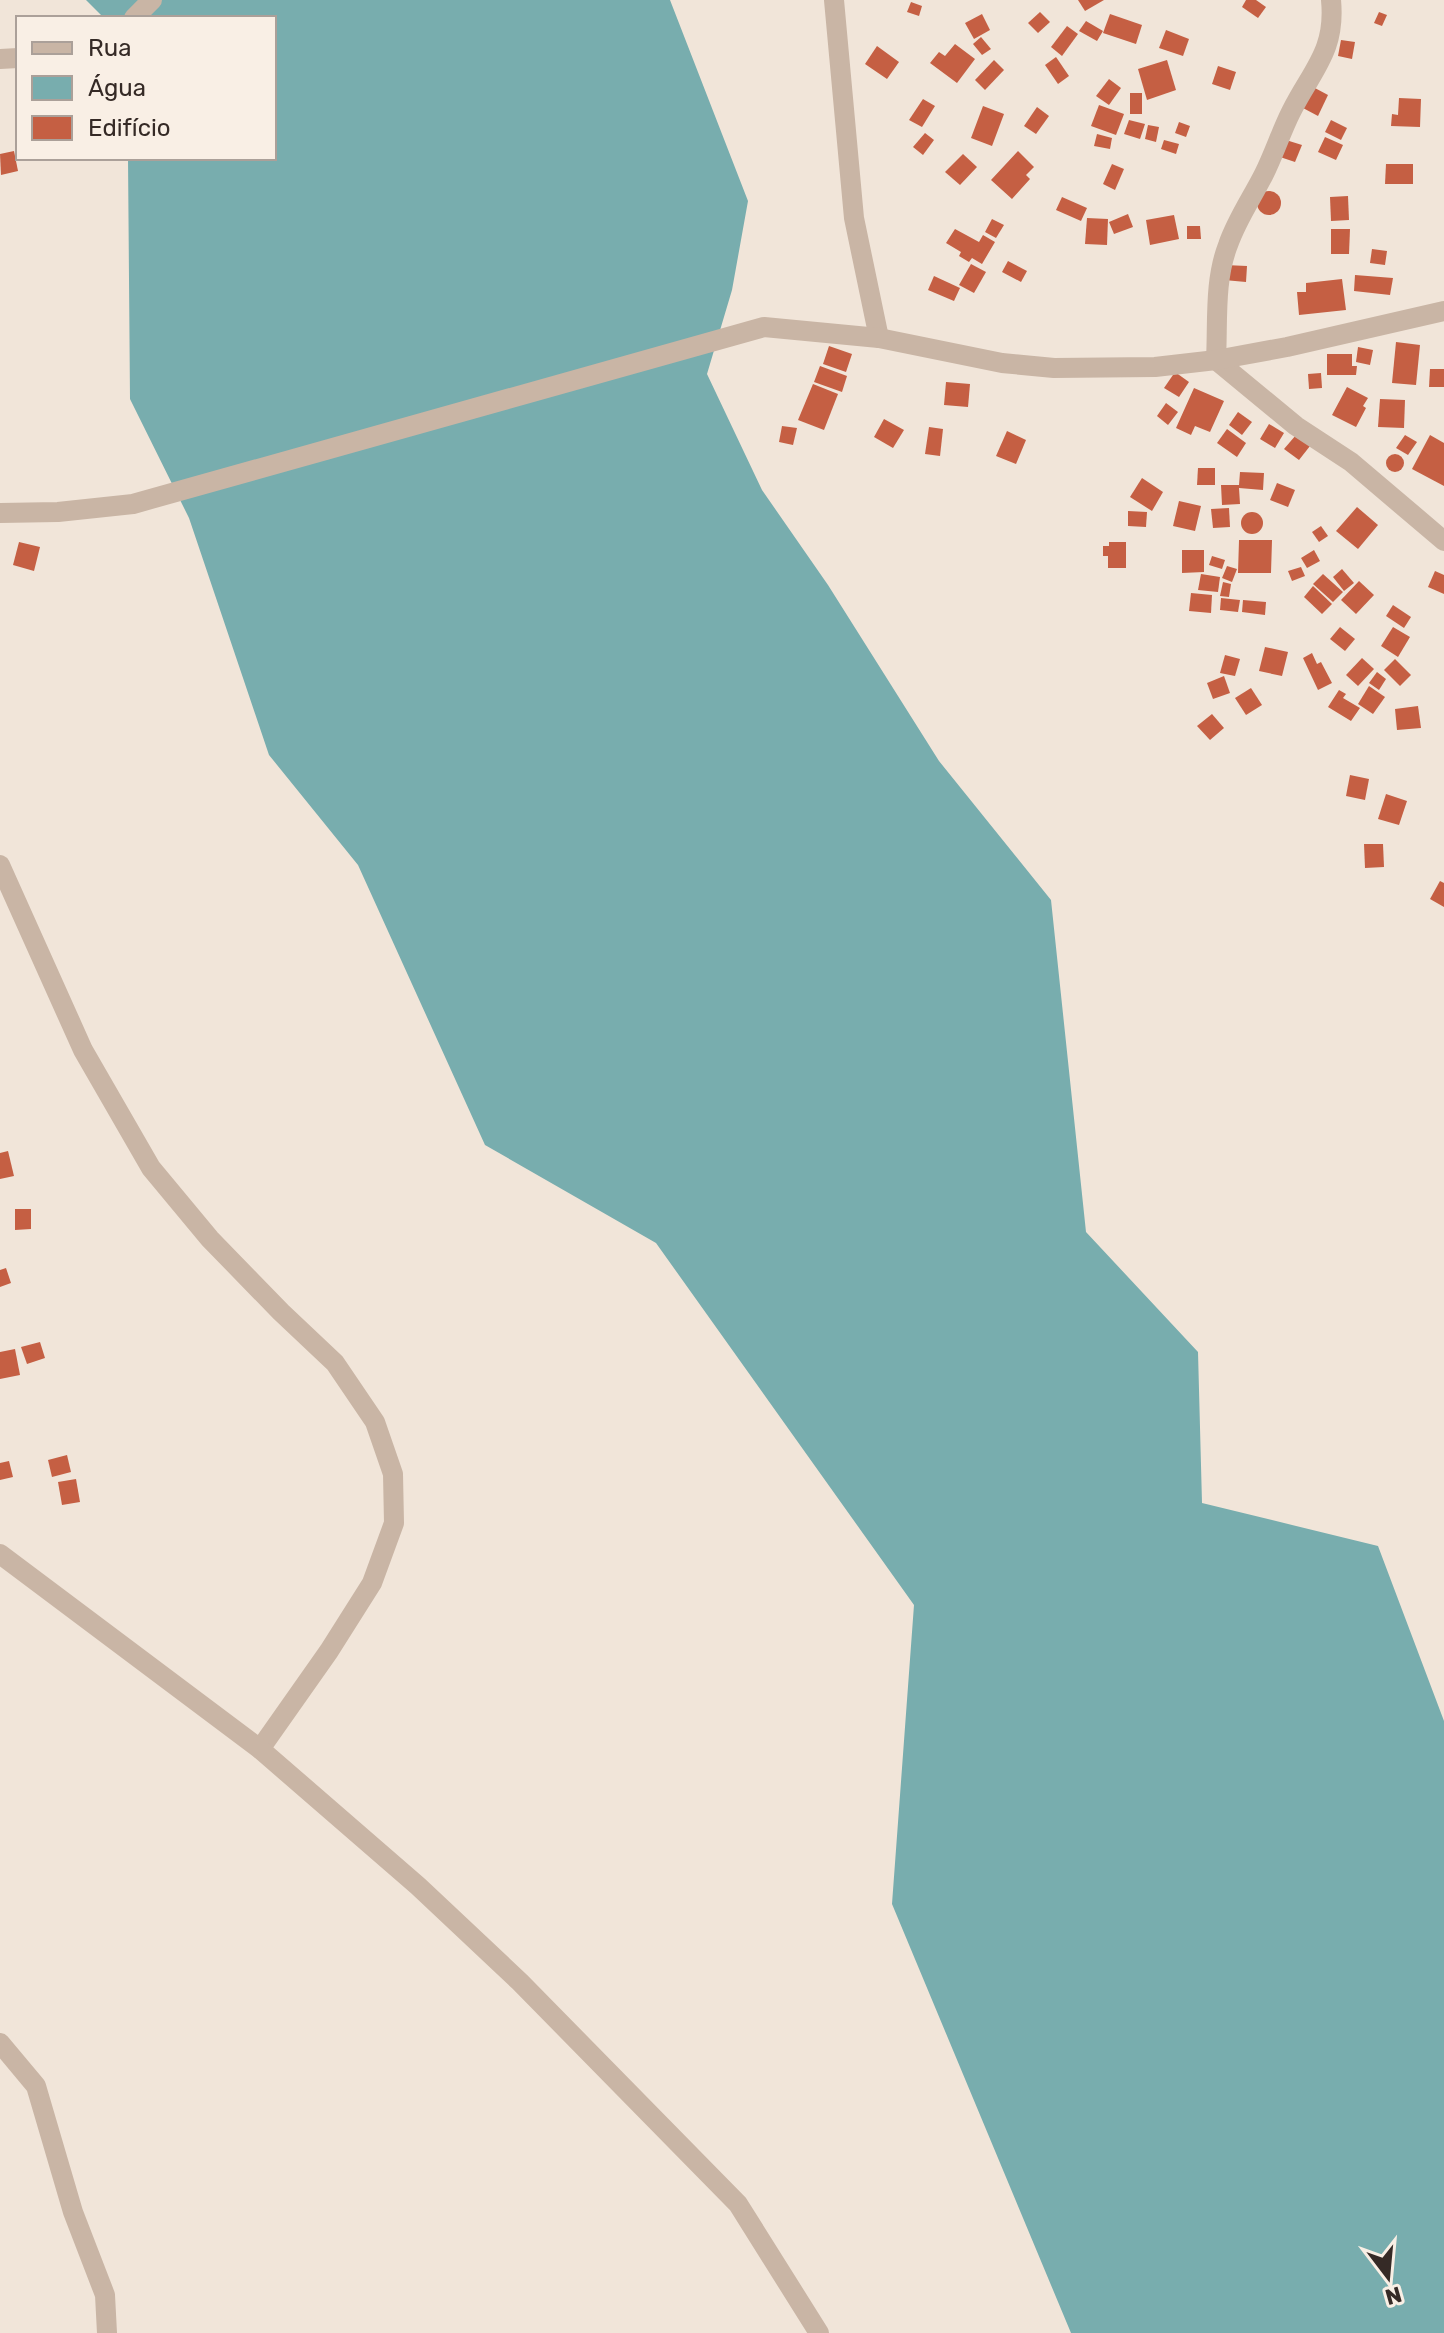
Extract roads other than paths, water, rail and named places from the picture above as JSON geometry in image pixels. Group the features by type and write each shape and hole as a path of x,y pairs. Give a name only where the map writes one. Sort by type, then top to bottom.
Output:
{"street":[{"path":"136,16 152,0"},
{"path":"834,0 854,218 879,338"},
{"path":"1216,360 1219,276 1226,248 1291,112 1329,45 1331,0"},
{"path":"0,513 58,512 133,504 764,327 879,338 1002,363 1054,368 1155,367 1287,347 1444,311"},
{"path":"1216,360 1296,426 1351,462 1444,541"},
{"path":"0,865 83,1050 151,1168 210,1239 335,1363 375,1422 393,1474 394,1523 372,1583 260,1749"},
{"path":"0,1554 260,1749 418,1886 520,1982 738,2204 819,2333"},
{"path":"0,2043 36,2086 73,2212 105,2295 107,2333"}],"water":[{"path":"86,0 670,0 748,201 732,290 707,374 762,490 828,585 939,761 1051,900 1086,1232 1198,1352 1202,1503 1378,1546 1444,1721 1444,2333 1071,2333 892,1904 914,1605 656,1243 485,1145 358,865 269,755 189,518 130,399 128,160 276,160 276,16 102,16"}]}
